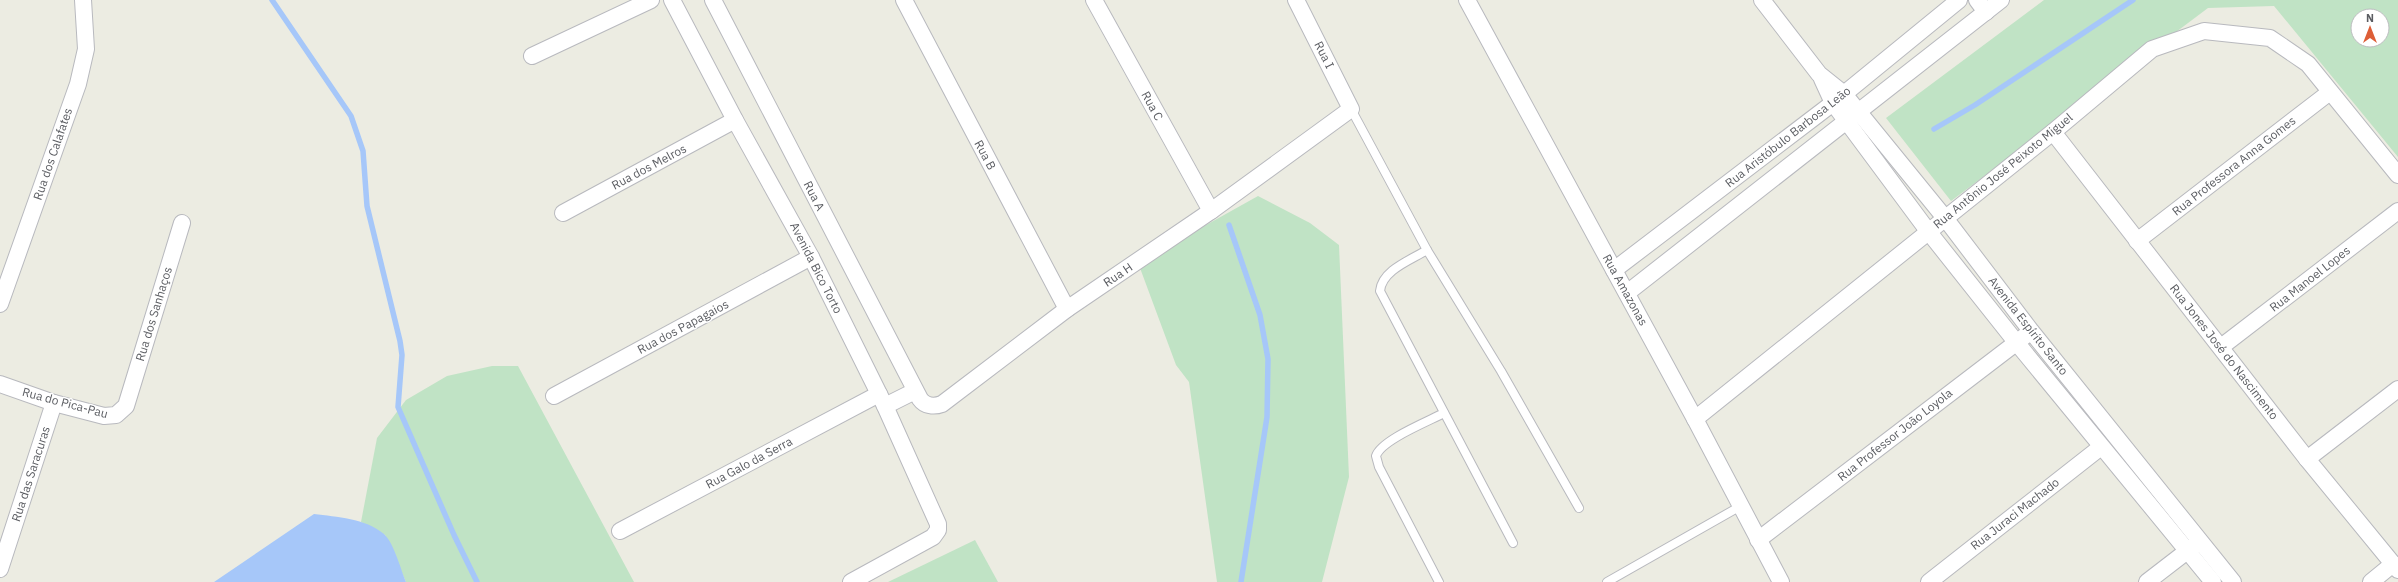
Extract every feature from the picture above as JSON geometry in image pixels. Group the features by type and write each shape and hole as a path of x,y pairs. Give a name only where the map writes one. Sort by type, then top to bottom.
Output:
{"street":[{"name":"Rua dos Calafates","path":"0,304 78,84 86,49 83,0"},
{"path":"532,56 651,0"},
{"name":"Avenida Bico Torto","path":"672,0 735,120 811,257 882,400 938,524 936,534 928,540 851,582"},
{"name":"Rua A","path":"714,0 915,391"},
{"name":"Rua B","path":"904,0 1068,310"},
{"name":"Rua C","path":"1094,0 1211,211"},
{"name":"Rua I","path":"1296,0 1351,109"},
{"name":"Avenida Espírito Santo","path":"1762,0 1852,117 1928,231 2016,342 2212,582"},
{"path":"1627,293 1966,27 1981,6 2001,0"},
{"name":"Rua Amazonas","path":"1472,2 1781,582"},
{"path":"1951,2 1966,27"},
{"name":"Rua Aristóbulo Barbosa Leão","path":"1614,270 1838,99 1951,2"},
{"name":"Rua Antônio José Peixoto Miguel","path":"1695,419 2053,132 2152,49 2204,31 2270,38 2308,64 2398,175"},
{"name":"Rua Professora Anna Gomes","path":"2137,241 2330,92"},
{"name":"Rua H","path":"915,391 920,399 926,404 942,404 1068,310 1211,211 1351,109"},
{"name":"Avenida Espírito Santo","path":"1852,117 1945,218 2032,331 2233,582"},
{"name":"Rua dos Melros","path":"563,213 735,120"},
{"name":"Rua Jones José do Nascimento","path":"2053,132 2307,459 2395,567"},
{"name":"Rua Manoel Lopes","path":"2221,347 2398,210"},
{"name":"Rua dos Sanhaços","path":"126,406 182,223"},
{"name":"Rua dos Papagaios","path":"554,396 811,257"},
{"name":"Rua Professor João Loyola","path":"1758,540 2032,331"},
{"name":"Rua do Pica-Pau","path":"0,384 54,403 111,416 121,412 126,406"},
{"path":"2307,459 2398,389"},
{"path":"882,400 915,391"},
{"name":"Rua Galo da Serra","path":"620,531 882,400"},
{"name":"Rua das Saracuras","path":"0,569 54,403"},
{"name":"Rua Juraci Machado","path":"1929,582 2101,447"},
{"path":"2147,582 2200,541"},
{"path":"2371,582 2395,567"}],"lane":[{"path":"1351,109 1427,250 1501,371 1579,508"},
{"path":"1427,250 1388,274 1381,285 1380,292 1513,543"},
{"path":"1439,582 1379,467 1376,456 1381,448 1408,431 1444,413"},
{"path":"1607,582 1740,507"}],"green space":[{"path":"2044,0 2398,0 2398,157 2274,6 2208,8 1951,201 1886,118"},
{"path":"1258,196 1310,223 1339,245 1349,477 1322,582 1217,582 1189,382 1176,365 1140,268 1190,234"},
{"path":"492,366 518,366 634,582 406,582 385,535 361,522 377,438 406,400 447,376"},
{"path":"975,540 998,582 888,582"}],"water":[{"path":"314,514 360,521 384,534 388,538 394,550 406,582 214,582"}],"waterway":[{"path":"272,0 351,116 363,151 367,206 400,341 402,355 398,407 454,535 477,582"},
{"path":"1934,129 1975,105 2133,0"},
{"path":"1229,225 1260,315 1268,359 1267,417 1241,582"}]}
